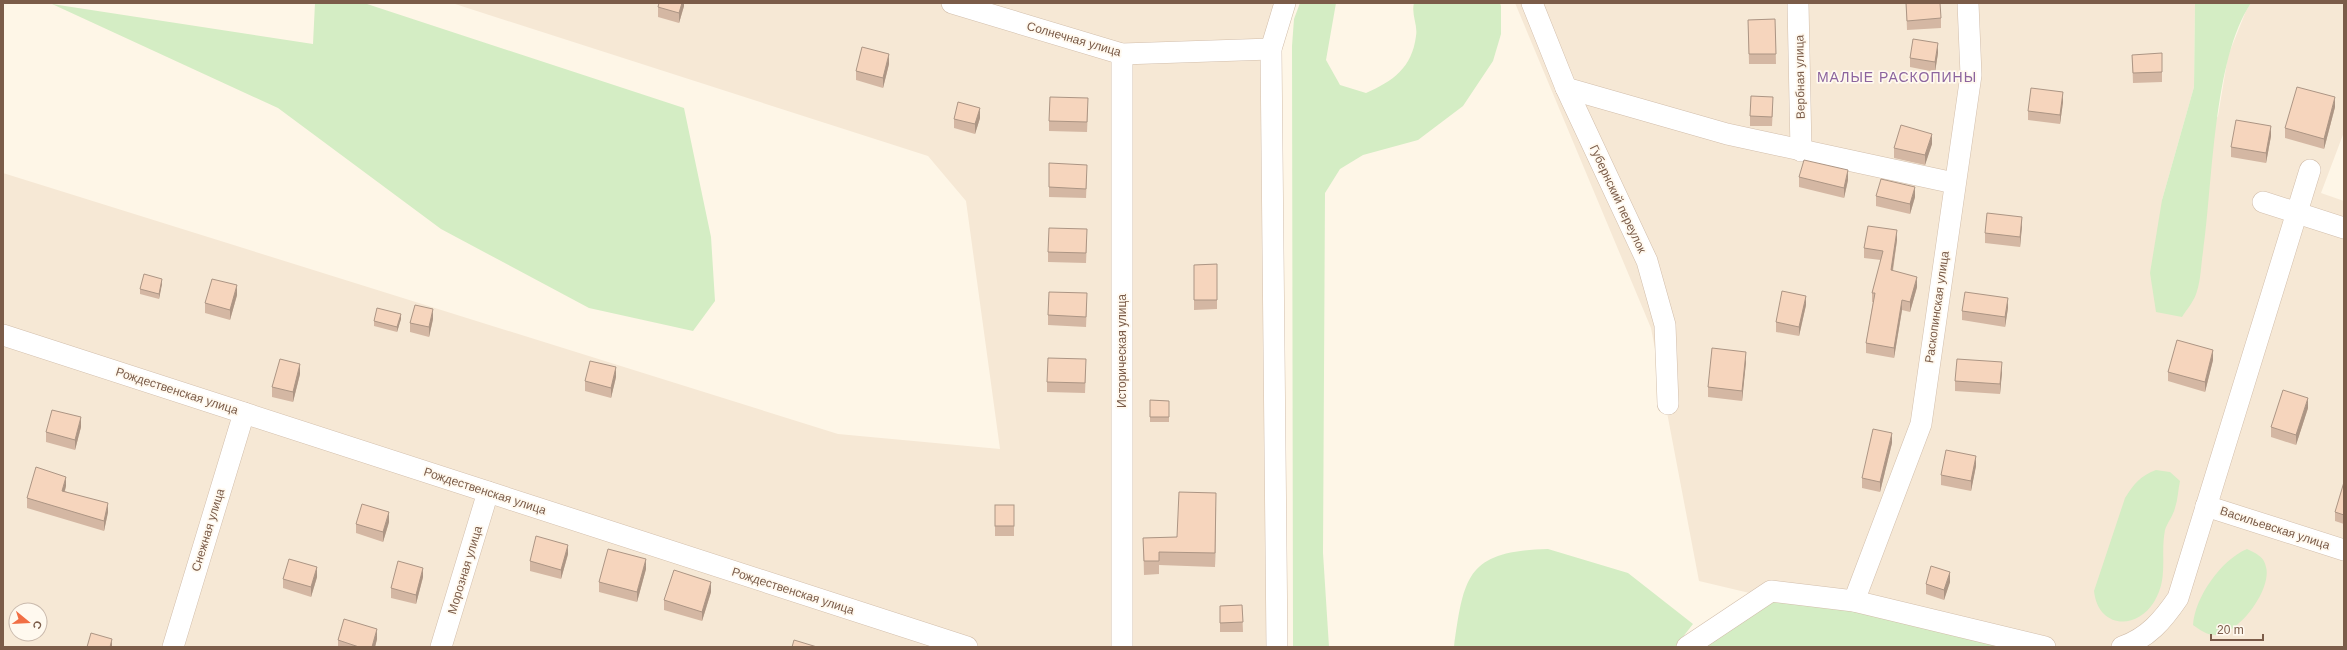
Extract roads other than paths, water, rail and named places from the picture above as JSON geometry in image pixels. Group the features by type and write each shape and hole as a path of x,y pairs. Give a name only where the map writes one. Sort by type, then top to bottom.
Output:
{"street":[{"name":"Солнечная улица","path":"952,3 1122,54 1270,49"},
{"path":"1277,647 1270,49 1285,3"},
{"name":"Губернский переулок","path":"1532,3 1566,88 1647,261 1664,325 1668,404"},
{"name":"Вербная улица","path":"1798,3 1801,151"},
{"name":"Раскопинская улица","path":"1854,601 1921,424 1954,183 1971,75 1968,3"},
{"name":"Историческая улица","path":"1122,54 1122,647"},
{"path":"1566,88 1727,134 1954,183"},
{"path":"2122,647 2135,643 2161,623 2178,598 2298,213 2310,170"},
{"path":"2263,202 2344,228"},
{"name":"Рождественская улица","path":"3,335 967,647"},
{"name":"Снежная улица","path":"173,647 244,413"},
{"name":"Морозная улица","path":"441,647 488,492"},
{"name":"Васильевская улица","path":"2206,506 2344,550"},
{"path":"1687,647 1771,590 1854,601 2046,647"}],"district":[{"name":"МАЛЫЕ РАСКОПИНЫ","path":"1897,77"}]}
